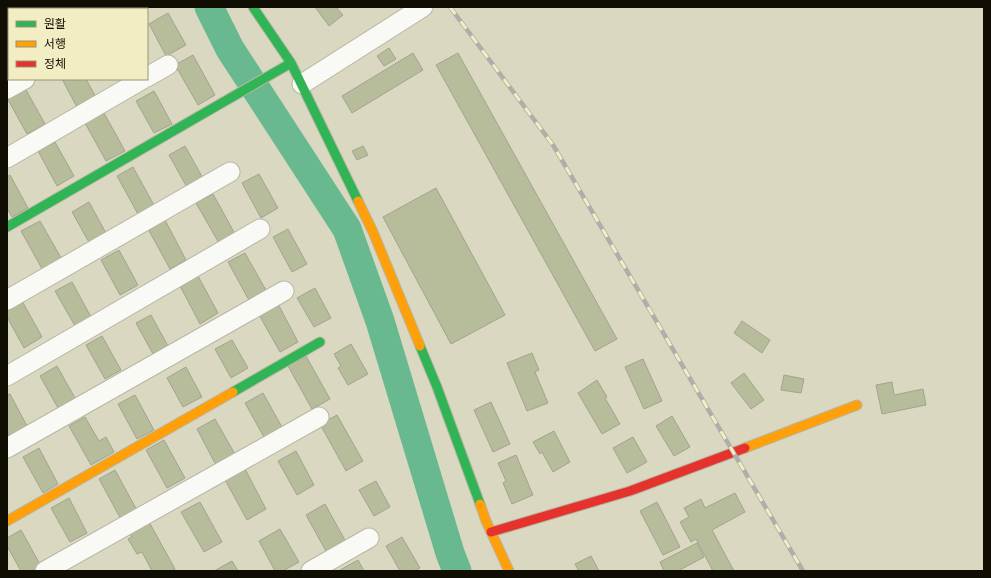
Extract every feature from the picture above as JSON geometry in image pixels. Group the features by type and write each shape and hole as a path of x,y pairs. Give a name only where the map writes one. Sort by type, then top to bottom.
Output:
{"street":[{"path":"253,7 291,64 302,84 373,232 437,387 491,532 509,571"},
{"path":"302,84 423,7"},
{"path":"148,75 168,64"},
{"path":"7,227 291,64"},
{"path":"7,89 23,80"},
{"path":"7,158 141,80"},
{"path":"7,300 230,172"},
{"path":"7,376 260,229"},
{"path":"7,448 284,291"},
{"path":"7,520 320,342"},
{"path":"491,532 630,491 857,405"},
{"path":"45,571 319,417"},
{"path":"311,571 369,538"}],"building":[{"path":"85,7 108,8 86,8"},
{"path":"315,7 336,7 343,15 329,26"},
{"path":"168,13 186,45 166,56 149,24"},
{"path":"389,48 396,59 384,66 377,56"},
{"path":"413,53 423,70 352,113 342,96"},
{"path":"458,53 617,339 595,351 436,65"},
{"path":"7,55 8,78 7,78"},
{"path":"193,55 215,95 198,105 175,65"},
{"path":"63,80 87,80 98,101 79,111"},
{"path":"25,88 45,124 27,134 7,98"},
{"path":"154,91 172,124 154,133 136,101"},
{"path":"104,113 125,151 106,161 85,123"},
{"path":"55,142 74,176 57,186 38,151"},
{"path":"185,146 205,182 189,191 169,155"},
{"path":"363,146 368,155 357,160 352,151"},
{"path":"133,167 155,207 139,216 117,176"},
{"path":"259,174 278,208 261,218 242,183"},
{"path":"10,175 28,208 12,217 7,208 7,177"},
{"path":"436,188 505,315 451,344 383,217"},
{"path":"213,194 235,234 219,243 196,203"},
{"path":"89,202 107,235 90,244 72,212"},
{"path":"164,218 186,260 170,269 147,227"},
{"path":"40,221 64,263 45,274 21,231"},
{"path":"288,229 307,264 292,272 273,237"},
{"path":"119,250 138,285 120,295 101,260"},
{"path":"245,253 267,292 250,302 228,262"},
{"path":"198,276 218,313 200,324 180,286"},
{"path":"72,282 91,317 75,326 55,291"},
{"path":"315,288 331,318 314,327 297,298"},
{"path":"21,299 42,337 24,348 7,317 7,307"},
{"path":"277,302 298,342 280,352 258,313"},
{"path":"151,315 168,346 153,354 136,323"},
{"path":"742,321 770,340 762,353 734,333"},
{"path":"102,336 121,370 105,379 86,345"},
{"path":"232,340 248,368 231,378 215,349"},
{"path":"351,344 368,374 348,385 338,368 341,366 334,354"},
{"path":"532,353 539,370 535,372 548,403 527,411 507,363"},
{"path":"306,356 330,399 312,409 288,366"},
{"path":"643,359 662,401 644,409 625,367"},
{"path":"57,366 75,398 58,408 40,376"},
{"path":"186,367 202,397 183,407 167,378"},
{"path":"744,373 764,400 751,409 731,383"},
{"path":"784,375 804,379 801,393 781,390"},
{"path":"597,380 607,397 605,398 620,424 602,434 578,393"},
{"path":"892,382 894,395 923,389 926,405 882,414 876,385"},
{"path":"263,393 283,429 265,439 245,403"},
{"path":"10,394 27,426 9,436 7,431 7,395"},
{"path":"135,395 154,430 137,439 118,404"},
{"path":"491,402 510,444 493,452 474,410"},
{"path":"337,415 363,461 346,471 320,424"},
{"path":"672,416 690,447 674,456 656,426"},
{"path":"85,417 99,441 106,437 114,452 91,465 69,426"},
{"path":"215,419 236,456 217,467 197,429"},
{"path":"554,431 570,462 553,472 542,452 540,454 533,442"},
{"path":"633,437 647,462 627,473 613,448"},
{"path":"164,440 185,478 167,488 146,450"},
{"path":"39,448 58,484 43,493 23,457"},
{"path":"296,451 314,485 297,495 278,461"},
{"path":"516,455 533,495 512,504 503,483 506,481 498,463"},
{"path":"244,467 266,509 247,520 224,478"},
{"path":"115,470 139,514 123,523 99,479"},
{"path":"376,481 390,507 374,516 359,490"},
{"path":"735,493 745,512 712,530 734,571 713,571 696,539 691,542 680,522 689,517 684,508 701,499 705,508"},
{"path":"69,498 87,533 70,542 51,508"},
{"path":"200,502 222,542 204,552 181,512"},
{"path":"657,502 680,547 663,555 640,511"},
{"path":"325,504 346,542 327,553 306,515"},
{"path":"148,520 175,569 172,571 152,571 142,552 137,554 128,539 132,537 128,531"},
{"path":"280,529 299,562 283,571 275,571 259,541"},
{"path":"21,530 41,566 32,571 21,571 7,546 7,538"},
{"path":"402,537 420,568 414,571 400,571 386,546"},
{"path":"697,543 704,557 678,571 664,571 660,562"},
{"path":"591,556 599,571 579,571 575,564"},
{"path":"358,560 364,571 340,571 340,570"},
{"path":"232,561 238,571 214,571"}],"waterway":[{"path":"209,7 230,49 347,229 380,321 450,553 457,571"}],"railway":[{"path":"450,7 553,145 803,571"}],"traffic: fast":[{"path":"253,7 291,63 358,201"},
{"path":"7,227 291,63"},
{"path":"233,392 320,342"},
{"path":"420,346 437,387 480,504"}],"traffic: slow":[{"path":"358,201 373,232 420,346"},
{"path":"7,521 233,392"},
{"path":"745,448 857,405"},
{"path":"480,504 486,521 509,571"}],"traffic: jam":[{"path":"491,532 630,491 745,448"}]}
